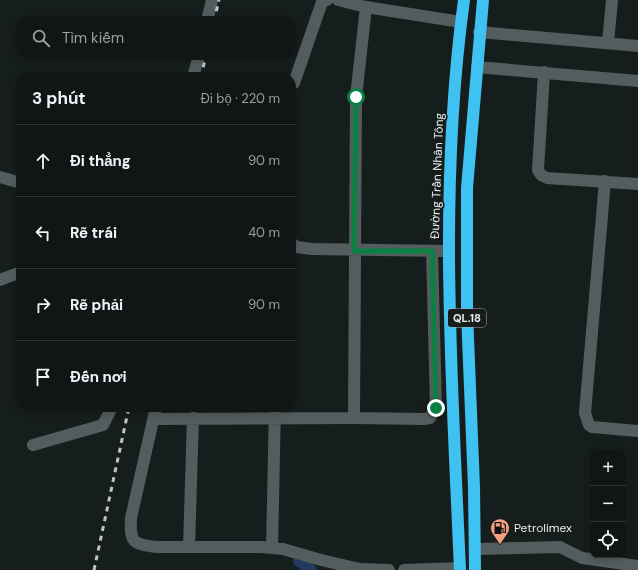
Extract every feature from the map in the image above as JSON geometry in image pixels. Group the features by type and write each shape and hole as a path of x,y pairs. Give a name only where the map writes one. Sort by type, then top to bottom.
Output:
{"highway":[{"name":"Đường Trần Nhân Tông","path":"460,569 448,251 454,82 464,0"},
{"name":"QL.18","path":"475,570 474,487 467,313 467,188 479,32 483,0"},
{"path":"448,251 468,249"}],"street":[{"path":"208,16 212,0"},
{"path":"296,77 322,2 326,0"},
{"path":"338,0 366,7 461,22"},
{"path":"608,43 612,0"},
{"path":"354,418 356,97 366,7"},
{"path":"479,32 638,46"},
{"path":"194,72 198,60"},
{"path":"477,66 638,81"},
{"path":"544,72 538,170 540,175 546,178 638,184"},
{"path":"0,177 16,182"},
{"path":"605,181 585,413 589,425 592,427 638,431"},
{"path":"296,247 354,251 448,251"},
{"path":"389,570 360,569 283,549 141,545 133,542 130,534 130,518 155,413 193,418 274,412 354,418 424,419 433,415 436,408 432,251"},
{"path":"0,280 16,274"},
{"path":"34,445 103,425 110,412"},
{"path":"272,548 274,412"},
{"path":"189,546 193,418"},
{"path":"475,548 560,547 582,558 638,566"},
{"path":"404,570 460,569"}],"waterway":[{"path":"299,561 311,570"}],"railway":[{"path":"215,16 219,0"},
{"path":"202,72 205,60"},
{"path":"94,570 128,412"}],"place":[{"name":"Petrolimex","path":"500,545"}],"route":[{"path":"356,97 354,251 432,251 436,408"}]}
